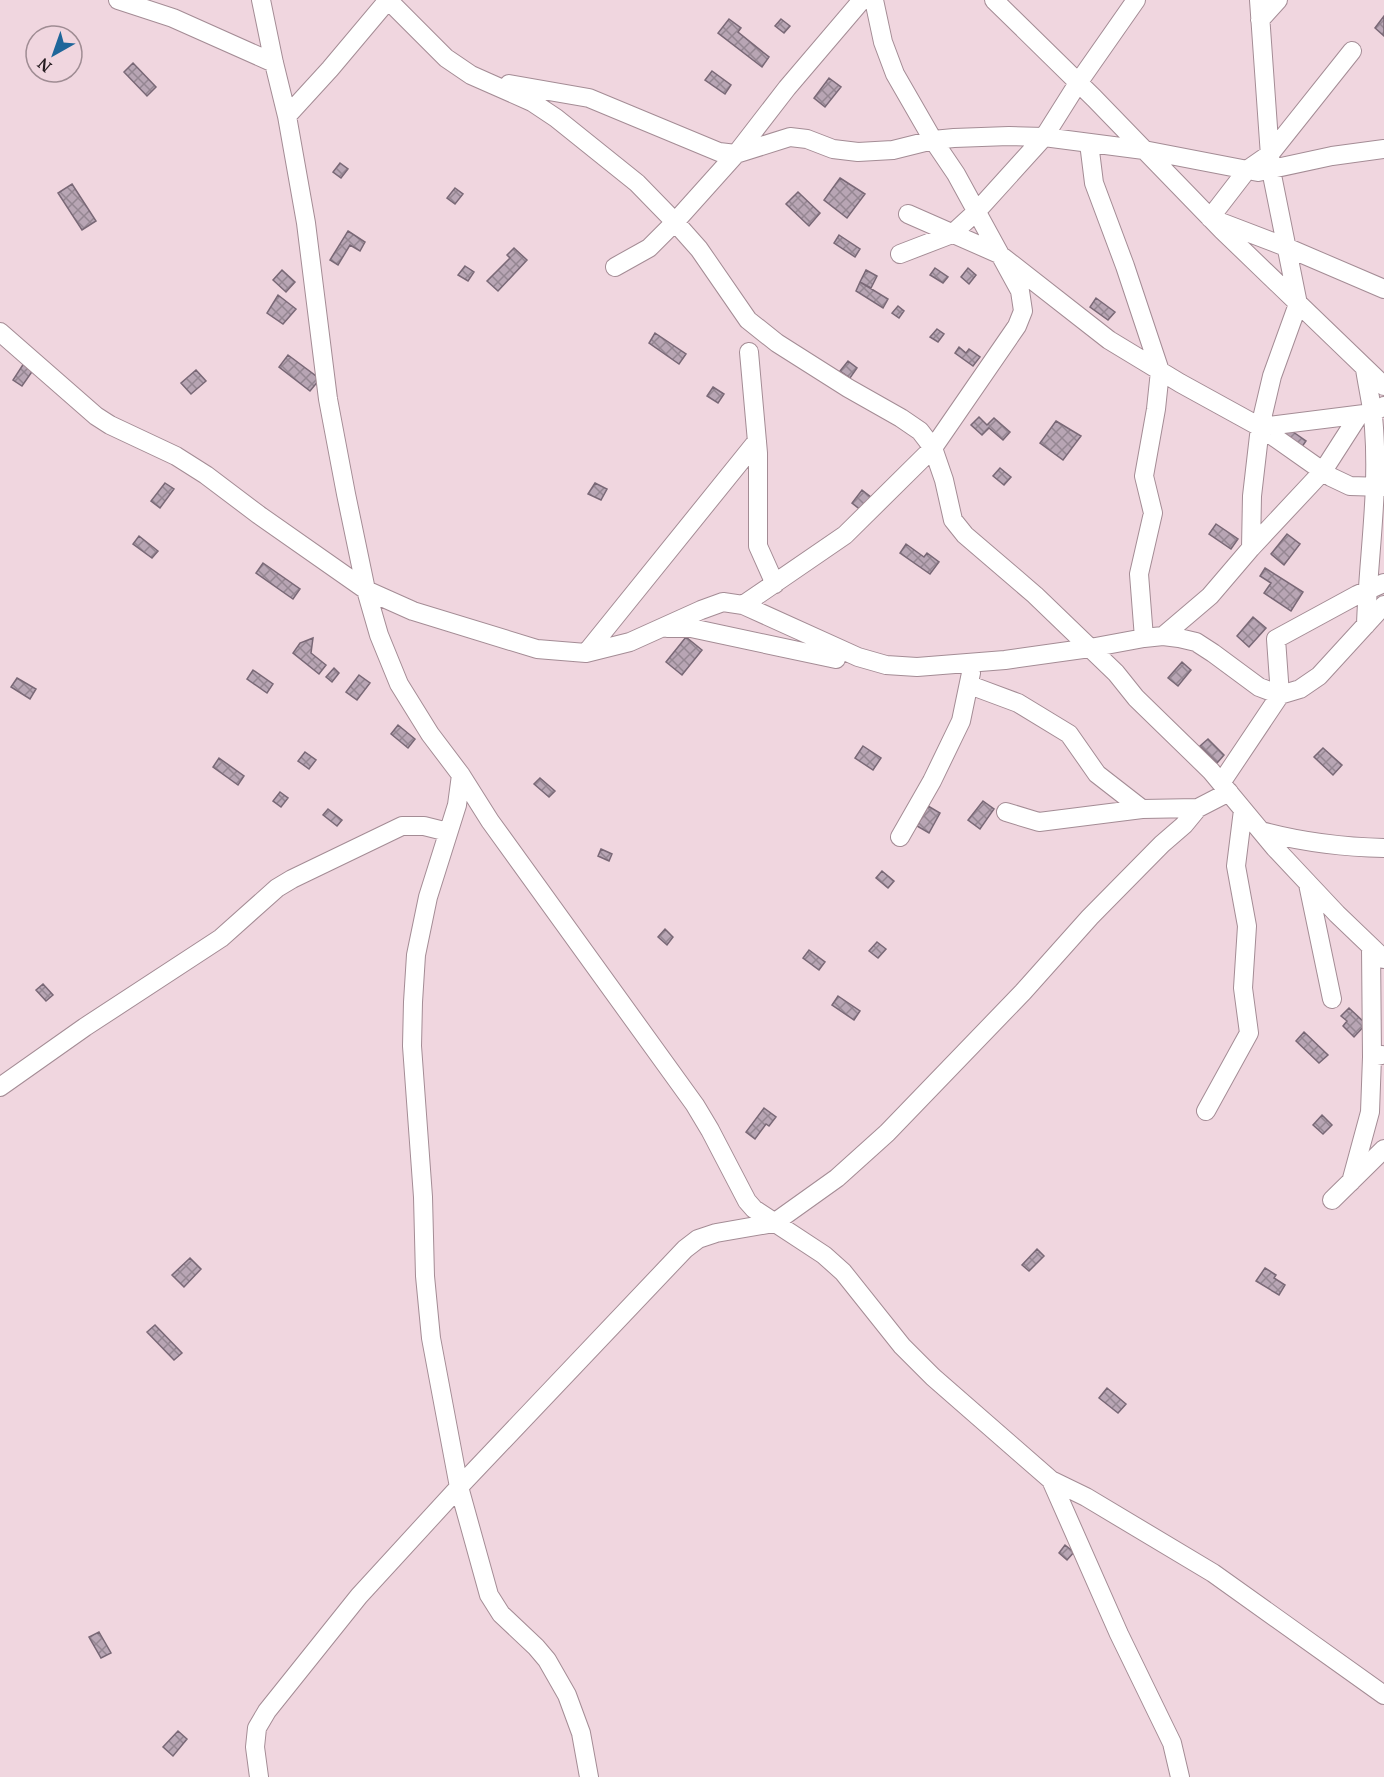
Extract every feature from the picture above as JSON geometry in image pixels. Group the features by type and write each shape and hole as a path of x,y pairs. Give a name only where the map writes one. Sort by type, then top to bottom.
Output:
{"street":[{"path":"118,0 173,18 274,63"},
{"path":"261,0 287,116 306,223 328,399 366,590 399,684 430,734 695,1106 747,1201 754,1209 824,1255 843,1272 902,1346 933,1377 1051,1480 1086,1497 1213,1573 1384,1695"},
{"path":"287,116 388,0 446,58 471,75 532,102 556,118 637,183 699,249 748,320 777,344 920,431 933,448 944,480 953,520 965,535 1035,595 1116,674 1136,698 1200,759 1308,884 1377,954 1378,1056 1370,1112 1351,1182"},
{"path":"615,267 650,248 675,222 736,154 787,88 862,0"},
{"path":"743,605 845,535 933,448 1017,326 1023,311 1020,291 977,211 894,74 883,42 874,0"},
{"path":"994,0 1210,218 1384,386"},
{"path":"900,254 952,234 977,211 1044,137 1078,83 1136,0"},
{"path":"1251,548 1252,496 1260,427 1272,376 1298,304 1270,162 1259,0"},
{"path":"1260,20 1278,0"},
{"path":"486,81 589,98 719,152 736,154 790,137 807,139 833,149 858,153 893,150 933,140 1009,136 1044,137 1144,150 1258,172 1270,162 1352,51"},
{"path":"1089,143 1094,183 1160,371 1144,476 1153,513 1139,574 1144,638"},
{"path":"1270,162 1384,149"},
{"path":"1210,218 1247,170"},
{"path":"908,214 999,254 1109,340 1260,427 1323,471 1350,486 1381,492"},
{"path":"1210,218 1286,247 1384,289"},
{"path":"0,332 96,416 176,456 206,475 366,590 413,611 537,649 586,653 630,642 723,602 743,605 858,657 886,665 917,667 1005,660 1163,636 1196,642 1259,687 1280,695 1300,689 1319,676 1384,605"},
{"path":"749,352 757,441 758,546 774,584"},
{"path":"1365,369 1381,492 1367,591 1366,625"},
{"path":"1260,427 1372,411"},
{"path":"1163,636 1210,596 1323,471 1372,411"},
{"path":"586,653 757,441"},
{"path":"259,1777 255,1747 257,1728 267,1711 359,1596 459,1487 685,1248 698,1239 716,1233 774,1223 837,1178 887,1133 1023,992 1090,917 1162,844 1184,825 1198,808 1225,787 1280,695 1276,639 1384,584"},
{"path":"660,628 691,628 836,659"},
{"path":"900,837 932,781 961,721 973,662"},
{"path":"975,687 1018,703 1069,734 1098,774 1142,809"},
{"path":"461,775 457,805 428,897 416,955 412,1046 423,1197 425,1276 431,1338 459,1487 489,1595 501,1614 547,1660 567,1695 581,1733 589,1777"},
{"path":"1006,812 1040,822 1142,809 1198,808"},
{"path":"1206,1111 1249,1033 1243,988 1247,926 1236,866 1243,810"},
{"path":"0,1087 85,1027 221,938 278,888 292,879 402,826 424,826 448,832"},
{"path":"1261,831 1282,837 1353,847 1384,848"},
{"path":"1308,884 1332,999"},
{"path":"1332,1200 1384,1149"},
{"path":"1051,1480 1119,1634 1172,1743 1180,1777"}],"building":[{"path":"1384,16 1384,36 1375,28"},
{"path":"729,19 741,28 738,32 769,57 762,67 718,33"},
{"path":"781,19 790,26 784,33 775,26"},
{"path":"133,63 156,87 147,96 124,72"},
{"path":"712,71 731,85 725,94 705,80"},
{"path":"829,78 841,87 825,107 814,98"},
{"path":"340,163 348,169 341,178 333,172"},
{"path":"840,178 865,194 847,218 824,200"},
{"path":"72,184 96,221 82,230 58,193"},
{"path":"455,188 463,194 455,204 447,198"},
{"path":"798,192 820,213 809,226 786,204"},
{"path":"348,231 365,242 360,251 350,245 338,265 330,260"},
{"path":"839,235 860,249 855,257 834,243"},
{"path":"514,248 527,260 498,291 487,281 510,258 507,255"},
{"path":"465,266 474,272 468,281 458,275"},
{"path":"935,268 948,277 943,283 930,275"},
{"path":"968,268 976,275 969,284 961,277"},
{"path":"282,270 295,282 286,292 273,280"},
{"path":"866,270 877,276 871,288 860,282"},
{"path":"860,282 888,299 883,308 856,291"},
{"path":"278,295 296,309 283,324 267,313"},
{"path":"1096,298 1115,312 1108,320 1090,307"},
{"path":"898,306 904,311 899,318 892,313"},
{"path":"937,329 944,334 938,342 930,337"},
{"path":"655,333 686,354 679,364 649,343"},
{"path":"959,347 966,353 969,349 980,357 973,366 955,353"},
{"path":"288,355 320,379 310,391 279,367"},
{"path":"26,360 36,366 22,386 13,380"},
{"path":"848,361 857,368 850,378 840,371"},
{"path":"196,370 206,381 191,394 181,383"},
{"path":"713,387 724,394 718,403 707,396"},
{"path":"979,417 987,425 994,418 1010,432 1003,440 989,428 982,435 971,425"},
{"path":"1056,421 1081,436 1063,460 1040,443"},
{"path":"1286,427 1306,441 1299,451 1279,437"},
{"path":"1000,468 1011,477 1004,485 993,476"},
{"path":"165,483 174,489 160,508 151,501"},
{"path":"595,483 607,489 601,500 588,494"},
{"path":"862,490 872,498 862,511 852,503"},
{"path":"1216,524 1238,539 1231,549 1209,534"},
{"path":"1287,534 1300,544 1284,565 1271,554"},
{"path":"139,536 158,551 152,558 133,544"},
{"path":"906,544 924,557 927,553 939,562 930,574 900,553"},
{"path":"263,563 300,589 293,599 256,573"},
{"path":"1265,568 1303,592 1291,611 1264,593 1271,583 1260,576"},
{"path":"1253,617 1266,628 1249,647 1237,636"},
{"path":"686,637 702,650 682,675 666,662"},
{"path":"313,638 311,653 326,665 319,674 293,653 300,643"},
{"path":"1182,662 1191,670 1178,686 1168,678"},
{"path":"334,668 339,673 332,682 326,677"},
{"path":"253,670 273,684 267,693 247,679"},
{"path":"359,675 370,683 357,700 346,692"},
{"path":"17,678 36,689 30,699 11,687"},
{"path":"398,725 415,739 408,748 391,734"},
{"path":"1208,739 1224,755 1217,763 1200,746"},
{"path":"863,746 881,758 873,770 855,758"},
{"path":"1323,748 1342,765 1333,775 1314,757"},
{"path":"305,752 316,760 309,769 298,761"},
{"path":"219,758 244,776 238,785 213,767"},
{"path":"540,778 555,791 549,797 534,784"},
{"path":"280,792 288,798 281,807 273,801"},
{"path":"983,801 994,809 980,829 968,820"},
{"path":"928,806 940,813 929,833 917,826"},
{"path":"328,809 342,820 337,826 323,815"},
{"path":"601,849 612,854 609,861 598,856"},
{"path":"882,871 894,881 888,888 876,878"},
{"path":"665,929 673,937 667,945 658,937"},
{"path":"877,942 886,949 878,958 869,951"},
{"path":"809,950 825,962 819,970 803,958"},
{"path":"43,984 53,995 46,1001 36,990"},
{"path":"838,996 860,1011 854,1020 832,1005"},
{"path":"1349,1008 1366,1024 1354,1037 1343,1026 1347,1021 1341,1016"},
{"path":"1304,1032 1328,1055 1319,1063 1296,1041"},
{"path":"764,1108 776,1117 769,1126 766,1124 755,1139 746,1132"},
{"path":"1322,1115 1332,1125 1323,1134 1313,1125"},
{"path":"1037,1249 1044,1256 1029,1271 1022,1265"},
{"path":"190,1258 201,1269 184,1287 172,1275"},
{"path":"1265,1268 1285,1285 1279,1295 1256,1281"},
{"path":"155,1325 182,1353 174,1360 147,1332"},
{"path":"1107,1388 1126,1404 1118,1413 1099,1398"},
{"path":"1065,1545 1074,1552 1067,1560 1059,1553"},
{"path":"99,1632 111,1653 101,1658 89,1637"},
{"path":"178,1731 187,1739 173,1756 163,1747"}]}
